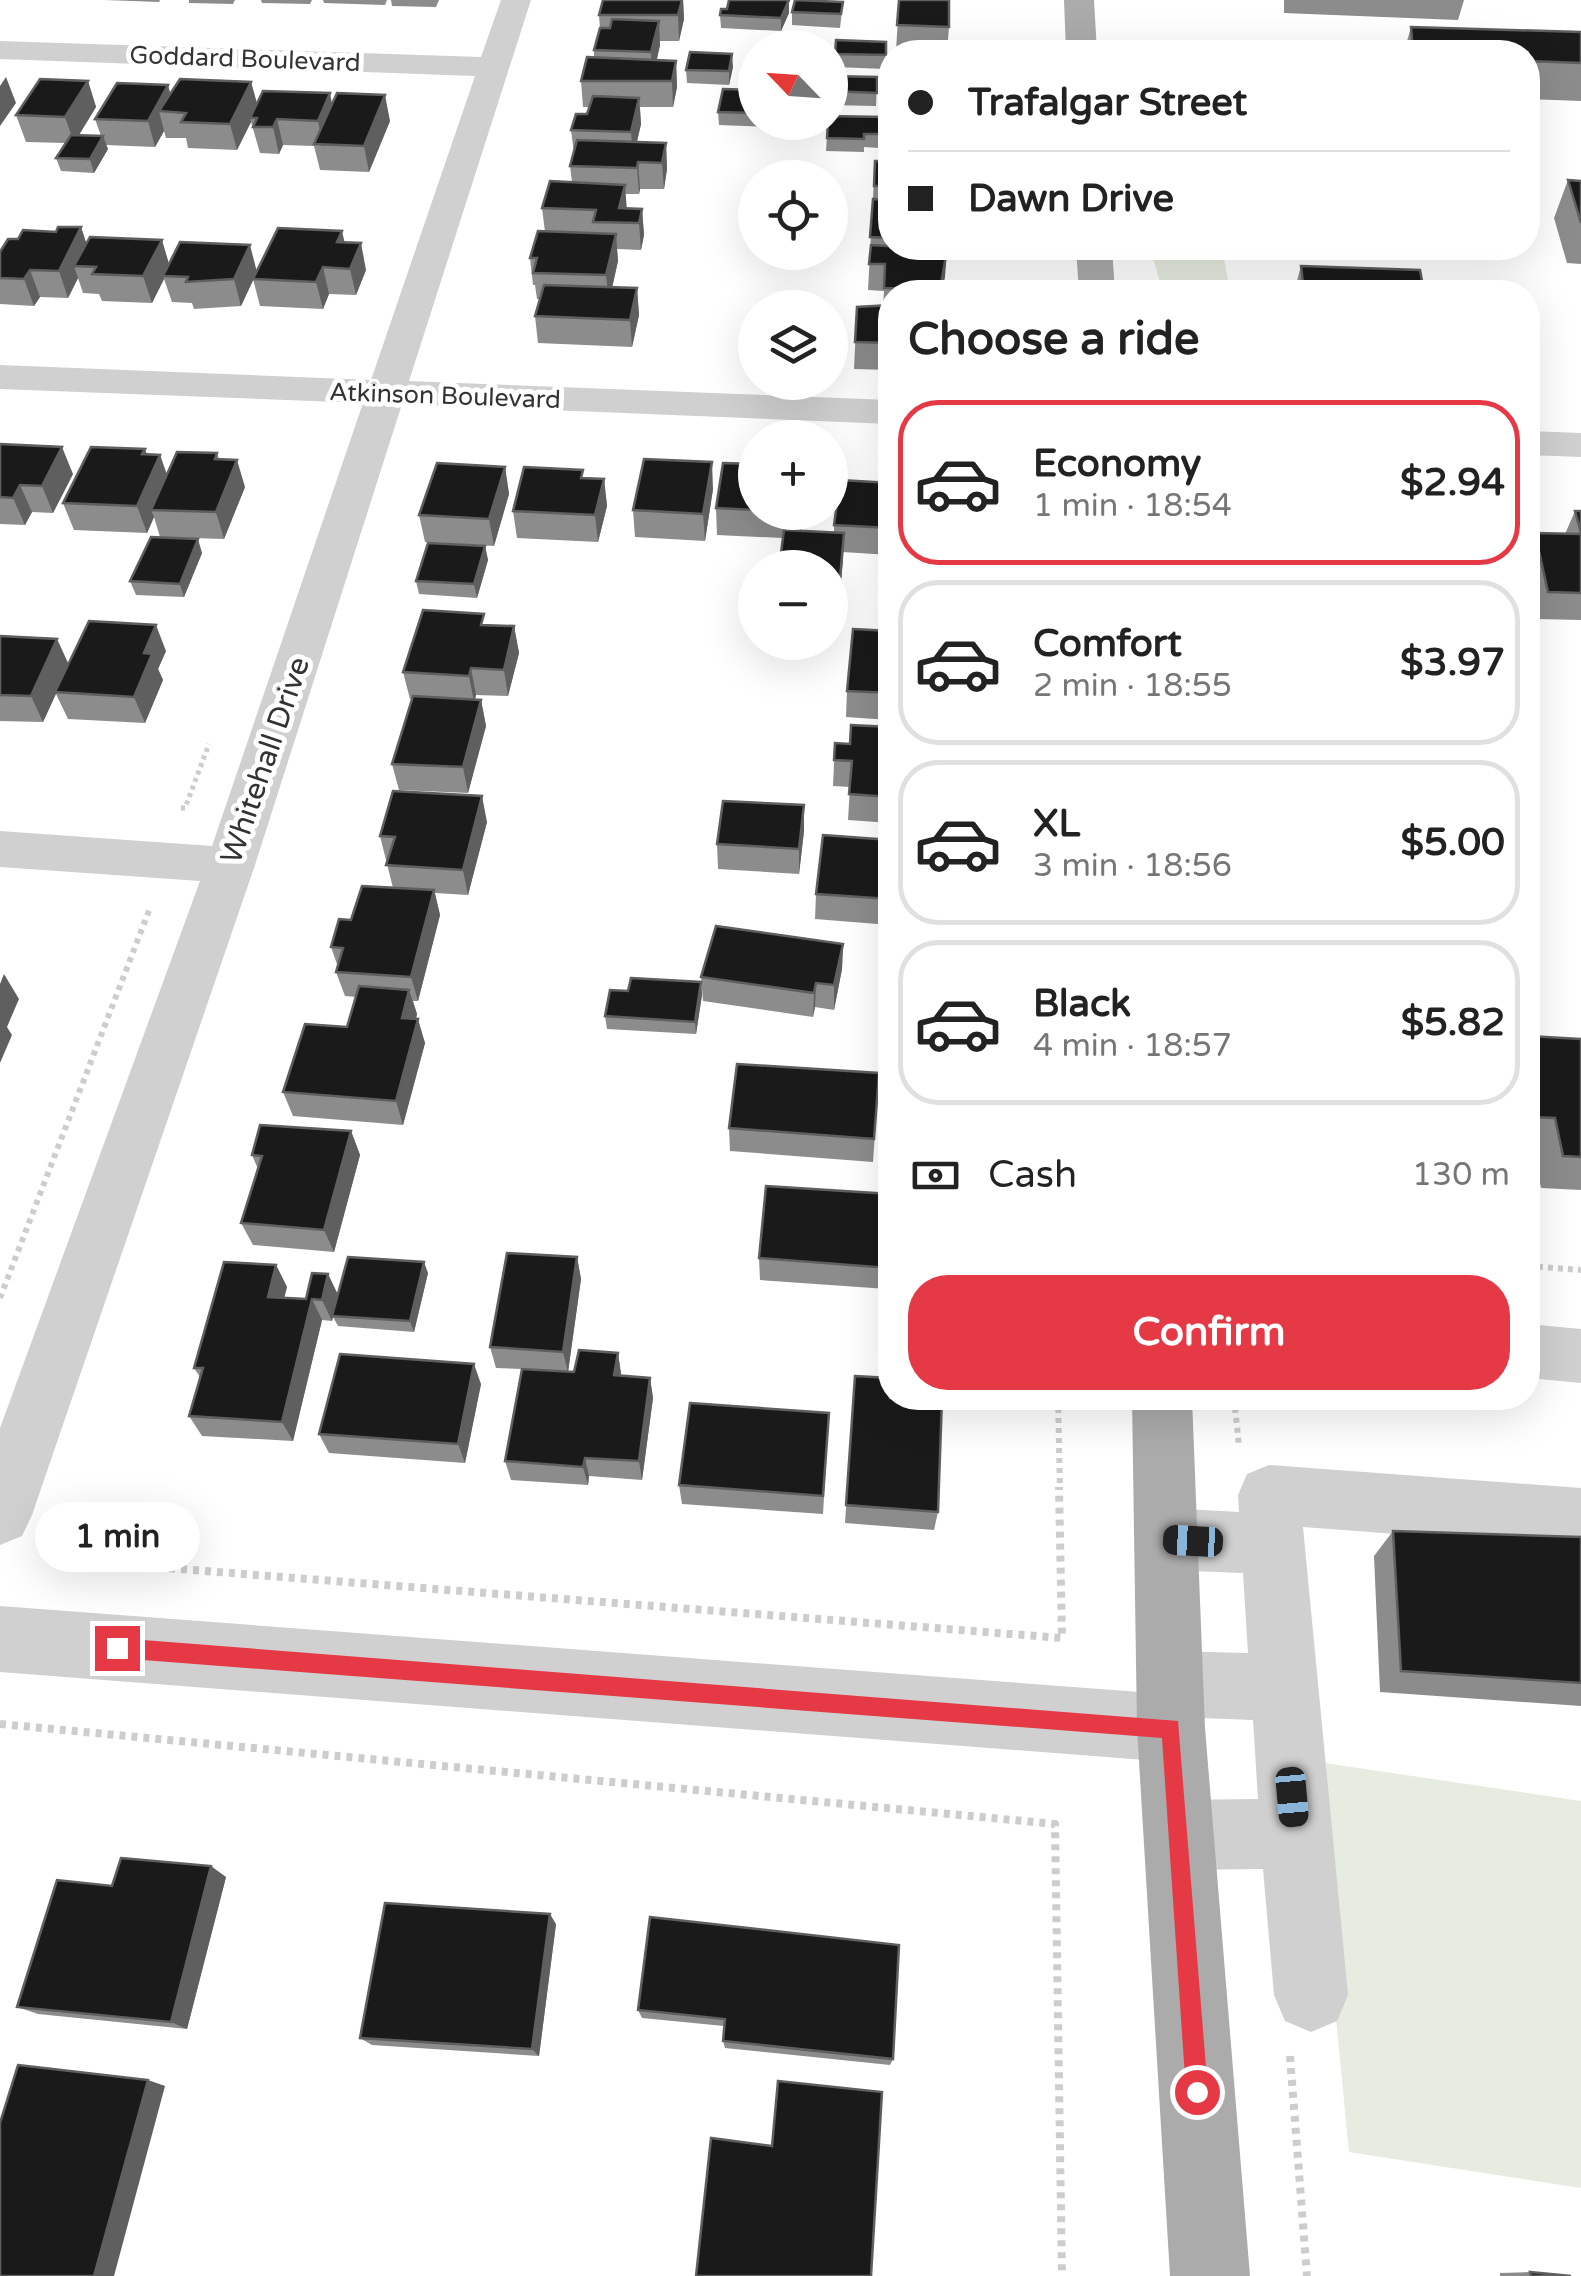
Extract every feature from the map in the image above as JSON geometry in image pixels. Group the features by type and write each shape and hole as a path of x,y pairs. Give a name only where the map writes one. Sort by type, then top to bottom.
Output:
{"main road":[{"path":"1079,0 1081,40"},
{"path":"1162,1410 1170,1706 1210,2276"}],"street":[{"name":"Whitehall Drive","path":"0,1515 230,865 388,393 490,67 516,0"},
{"name":"Goddard Boulevard","path":"0,50 490,67"},
{"name":"Atkinson Boulevard","path":"0,377 878,412"},
{"path":"1540,443 1581,445"},
{"path":"0,849 230,865"},
{"path":"1540,1352 1581,1356"},
{"path":"1311,1994 1269,1496 1581,1518"},
{"path":"1166,1539 1272,1544"},
{"path":"0,1639 1170,1706 1284,1687"},
{"path":"1179,1835 1295,1834"}],"path":[{"path":"167,807 185,808 212,735"},
{"path":"0,1298 154,898"},
{"path":"1540,1267 1581,1270"},
{"path":"58,1540 52,1559 1062,1638 1058,1410"},
{"path":"0,1724 1055,1824 1062,2276"}],"shaded area":[{"path":"1154,260 1224,260 1228,280 1159,280"},
{"path":"1311,1761 1581,1801 1581,2188 1349,2152"}],"building":[{"path":"603,0 682,0 678,15 599,15"},
{"path":"729,0 789,0 781,18 720,15"},
{"path":"795,0 843,2 841,14 792,12"},
{"path":"899,0 949,0 949,27 897,25"},
{"path":"612,19 659,21 651,52 594,50 600,28 610,28"},
{"path":"1411,27 1581,32 1581,63 1540,61 1540,40 1412,40"},
{"path":"848,40 878,42 878,55 848,54"},
{"path":"690,52 732,54 729,71 686,70"},
{"path":"587,57 676,61 672,81 581,81"},
{"path":"848,76 877,77 877,93 848,92"},
{"path":"40,79 88,81 65,117 16,115"},
{"path":"180,79 251,82 230,124 181,122 186,113 159,111"},
{"path":"117,83 168,85 148,121 95,119"},
{"path":"723,89 738,89 738,113 718,112"},
{"path":"263,91 330,93 318,121 277,119 273,127 253,127 257,118 250,118"},
{"path":"337,93 385,95 364,146 314,144"},
{"path":"593,96 639,98 631,132 571,130 576,114 587,114"},
{"path":"848,116 878,117 878,134 864,134 864,139 848,139"},
{"path":"71,135 103,136 90,159 56,158"},
{"path":"577,140 666,143 662,163 638,162 637,168 570,166"},
{"path":"875,161 878,161 878,186 874,186"},
{"path":"1568,180 1581,181 1581,223"},
{"path":"550,181 625,185 619,208 642,209 639,223 593,222 596,210 542,208"},
{"path":"873,199 878,199 878,237 870,237"},
{"path":"58,227 81,227 59,271 30,270 24,279 0,278 0,252 8,239 18,239 23,230 56,232"},
{"path":"278,228 342,231 337,242 361,243 350,269 323,267 316,282 253,279"},
{"path":"538,231 616,234 606,275 533,273 537,258 530,258"},
{"path":"90,237 162,240 143,276 92,274 96,267 74,266"},
{"path":"180,242 250,245 234,279 186,282 188,277 163,276"},
{"path":"871,245 878,245 878,260 945,260 942,280 884,280 885,264 869,264"},
{"path":"1301,266 1420,270 1422,280 1303,280"},
{"path":"544,285 637,288 630,320 535,316"},
{"path":"878,306 878,343 855,342 857,307"},
{"path":"0,444 62,447 42,486 20,485 13,498 0,497"},
{"path":"91,447 145,449 142,454 160,455 137,506 63,503"},
{"path":"177,452 217,453 215,459 237,460 216,512 151,510"},
{"path":"644,459 712,462 703,514 633,510"},
{"path":"437,463 505,467 489,519 419,515"},
{"path":"723,463 738,463 738,509 716,508"},
{"path":"524,467 583,470 581,478 604,479 595,515 513,511"},
{"path":"848,480 878,482 878,527 848,526"},
{"path":"1575,511 1581,511 1581,533"},
{"path":"784,530 844,533 842,550 781,550"},
{"path":"1540,533 1581,534 1581,593 1548,592 1540,556"},
{"path":"151,537 198,539 180,584 130,581"},
{"path":"428,543 485,546 474,584 416,581"},
{"path":"423,610 484,614 481,625 514,626 504,670 471,668 469,676 403,672"},
{"path":"89,621 156,625 144,653 152,654 134,697 55,692"},
{"path":"853,629 878,630 878,692 847,691"},
{"path":"0,636 57,639 31,696 0,695"},
{"path":"413,696 481,700 463,767 392,764"},
{"path":"851,725 878,726 878,796 849,794 852,761 834,760 835,743 850,744"},
{"path":"393,791 482,796 463,870 386,865 395,837 380,836"},
{"path":"723,801 804,805 799,849 717,844"},
{"path":"823,835 878,839 878,898 816,894"},
{"path":"362,886 434,890 411,977 336,972 343,948 331,947 339,919 351,920"},
{"path":"716,926 843,944 834,985 816,983 814,993 701,977"},
{"path":"631,978 701,982 695,1022 605,1016 610,990 628,991"},
{"path":"359,986 409,990 402,1018 418,1019 396,1101 283,1092 305,1024 347,1027"},
{"path":"1540,1037 1581,1039 1581,1157 1563,1156 1555,1118 1540,1117"},
{"path":"737,1064 878,1073 874,1139 729,1128"},
{"path":"260,1125 351,1131 324,1230 241,1223 262,1156 252,1155"},
{"path":"766,1186 878,1193 878,1267 759,1258"},
{"path":"507,1253 577,1257 563,1352 490,1347"},
{"path":"348,1257 424,1262 410,1321 332,1316"},
{"path":"224,1262 276,1265 268,1297 306,1299 312,1273 328,1274 322,1300 312,1299 282,1422 189,1416 203,1368 194,1368"},
{"path":"579,1350 618,1353 614,1375 650,1378 639,1461 585,1458 583,1467 505,1461 522,1369 574,1372"},
{"path":"340,1354 474,1364 458,1444 319,1434"},
{"path":"855,1376 878,1377 878,1410 942,1410 938,1512 846,1505"},
{"path":"690,1403 829,1413 823,1496 679,1485"},
{"path":"1393,1531 1581,1537 1581,1683 1401,1671"},
{"path":"121,1858 211,1866 171,2022 17,2007 57,1880 112,1886"},
{"path":"385,1903 550,1914 532,2049 360,2038"},
{"path":"650,1917 899,1945 893,2059 723,2041 725,2019 638,2010"},
{"path":"18,2065 148,2080 94,2276 0,2276 0,2123"},
{"path":"778,2081 882,2092 871,2276 696,2276 711,2138 772,2146"},
{"path":"1530,2272 1571,2276 1531,2276"}],"route":[{"path":"117,1648 1171,1728 1197,2092"}]}
